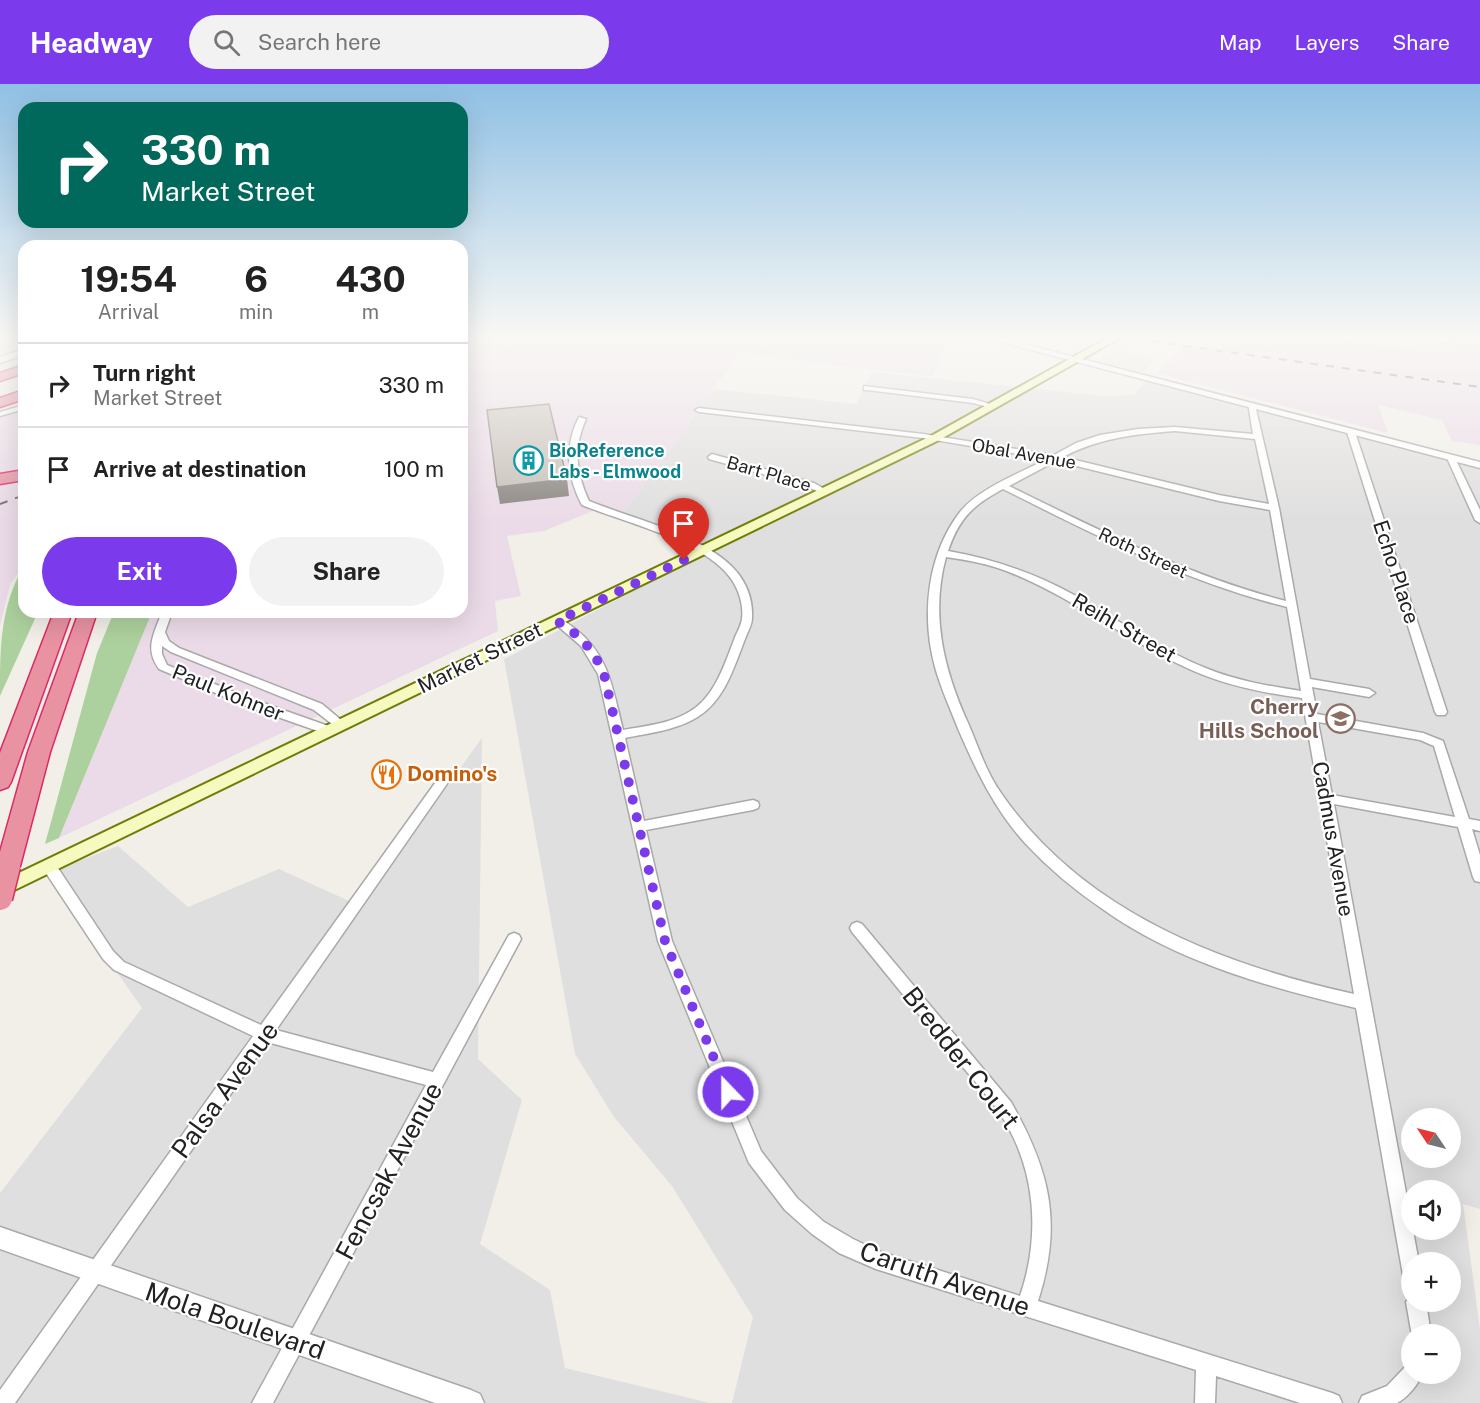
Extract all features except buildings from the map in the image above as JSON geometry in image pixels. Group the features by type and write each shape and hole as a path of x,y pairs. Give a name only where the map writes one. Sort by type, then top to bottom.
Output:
{"highway":[{"path":"0,403 18,403"},
{"path":"0,479 18,476"},
{"path":"0,782 61,618"},
{"path":"0,898 39,752 86,618"}],"main road":[{"name":"Market Street","path":"0,890 826,492 935,438 1006,399"}],"street":[{"path":"952,399 993,406"},
{"path":"1226,399 1480,465"},
{"path":"0,414 18,405"},
{"name":"Cadmus Avenue","path":"1251,405 1274,508 1408,1252"},
{"name":"Obal Avenue","path":"699,410 935,438 1054,458 1223,500 1274,508"},
{"path":"582,418 572,439 571,453 585,503 663,531 703,550 736,576 743,586 748,607 747,619 719,691 705,708 677,724 618,735"},
{"path":"1257,437 1193,430 1138,431 1089,441 1001,485 964,511 951,531 942,553 933,615 939,670 983,773 997,797 1033,842 1096,896 1158,934 1188,949 1278,983 1363,1003"},
{"name":"Echo Place","path":"1352,432 1441,712"},
{"name":"Bart Place","path":"712,457 826,492"},
{"path":"1451,458 1480,520"},
{"name":"Roth Street","path":"1001,485 1194,577 1238,592 1291,604"},
{"name":"Reihl Street","path":"942,553 980,558 1029,575 1170,655 1209,674 1253,687 1369,693"},
{"name":"Paul Kohner","path":"164,618 154,650 156,659 163,667 248,702 336,728"},
{"name":"Caruth Avenue","path":"557,621 577,633 598,659 604,674 665,941 755,1157 770,1180 791,1204 818,1228 846,1246 876,1260 1206,1364"},
{"name":"Paul Kohner","path":"160,633 165,643 175,650 318,707 336,728"},
{"path":"1311,717 1423,737 1439,744 1480,877"},
{"name":"Palsa Avenue","path":"3,1403 447,775"},
{"path":"1326,798 1480,826"},
{"path":"638,827 753,805"},
{"path":"49,866 108,955 119,966 265,1034 438,1081"},
{"name":"Bredder Court","path":"857,927 1005,1107 1021,1133 1034,1164 1041,1194 1044,1225 1042,1253 1035,1284 1026,1307"},
{"name":"Fencsak Avenue","path":"262,1403 514,939"},
{"name":"Mola Boulevard","path":"0,1239 471,1403"},
{"path":"1205,1403 1206,1364 1332,1403"},
{"path":"1370,1403 1394,1394 1403,1384"}],"shaded area":[{"path":"468,399 707,399 622,514 600,508 544,531 507,536 521,596 495,601 498,631 59,838 150,618 468,618"},
{"path":"707,399 804,399 856,404 859,399 1213,399 1480,467 1480,1209 1463,1204 1480,1329 1480,1403 732,1403 753,1317 672,1186 614,1117 575,1054 504,659 711,550 702,542 622,514"},
{"path":"1255,399 1480,399 1480,445 1452,441 1442,420 1378,405 1388,433"},
{"path":"18,411 18,574 10,584 0,626 0,417"},
{"path":"482,738 478,1059 522,1100 480,1244 550,1290 565,1368 710,1403 0,1403 0,1193 142,1008 47,873 118,846 188,907 279,869 360,906"}],"green space":[{"path":"18,577 18,618 35,618 0,696 3,628"},
{"path":"112,618 150,618 59,838 45,844 97,653"}],"railway":[{"path":"0,504 18,497"}],"place":[{"name":"BioReference Labs - Elmwood","path":"528,461"},
{"name":"Cherry Hills School","path":"1340,719"},
{"name":"Domino's","path":"386,774"}],"route":[{"path":"684,560 557,621 577,633 588,645 598,659 604,674 665,941 728,1092"}]}
